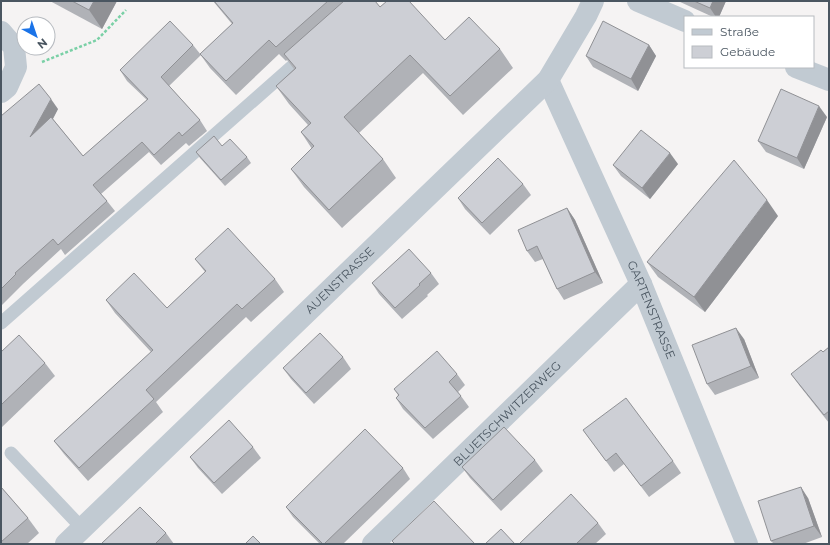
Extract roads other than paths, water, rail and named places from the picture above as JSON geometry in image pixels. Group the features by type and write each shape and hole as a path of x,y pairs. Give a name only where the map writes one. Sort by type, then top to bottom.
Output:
{"street":[{"name":"AUENSTRASSE","path":"66,544 548,80 594,1"},
{"path":"638,1 684,21"},
{"path":"1,32 14,47 16,67 7,87 1,92"},
{"path":"799,68 829,80"},
{"name":"GARTENSTRASSE","path":"548,80 641,284 747,544"},
{"name":"BLUETSCHWITZERWEG","path":"373,544 641,284"}],"lane":[{"path":"1,323 312,48"},
{"path":"11,453 82,528"}]}
